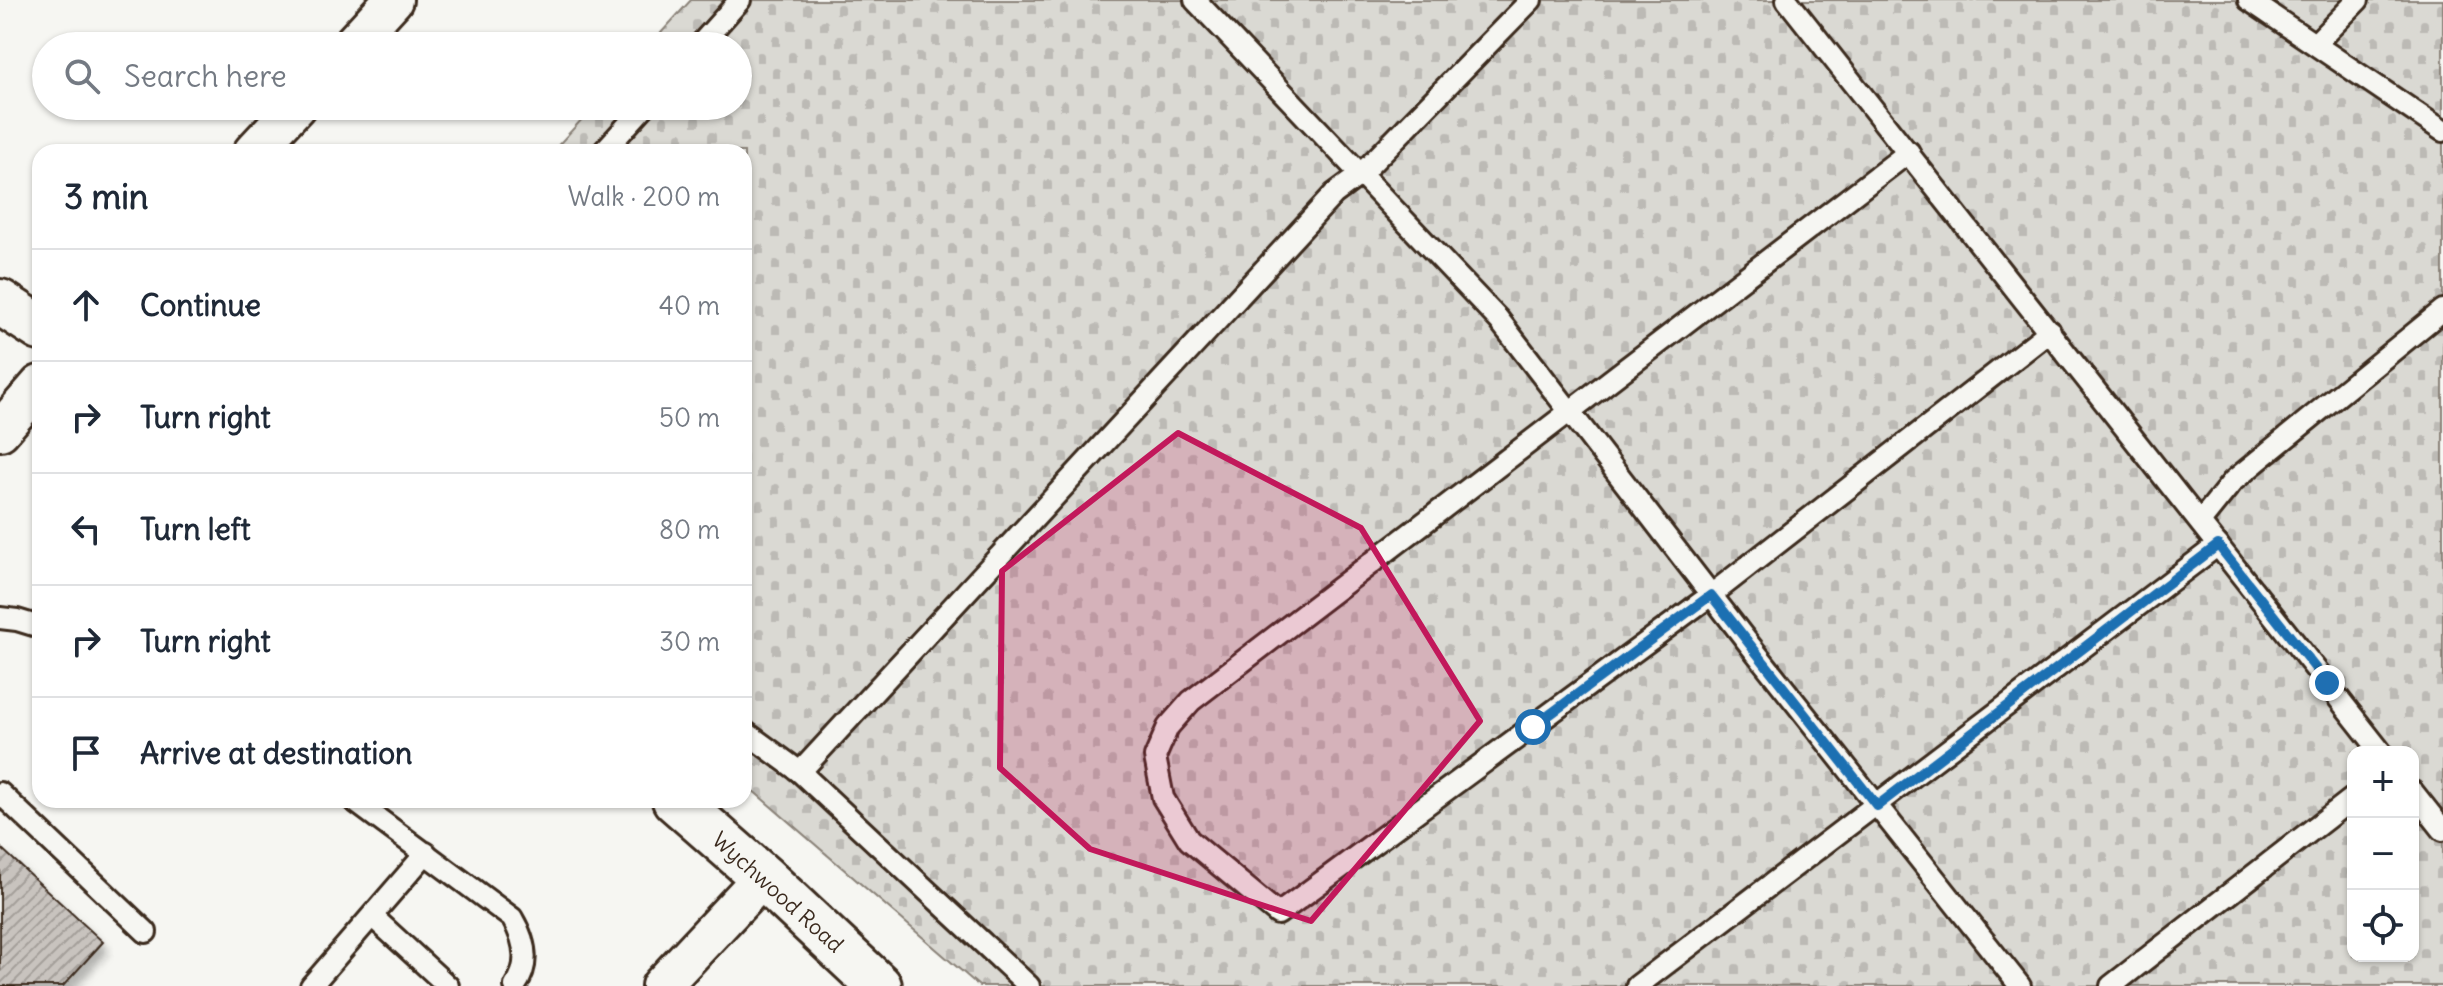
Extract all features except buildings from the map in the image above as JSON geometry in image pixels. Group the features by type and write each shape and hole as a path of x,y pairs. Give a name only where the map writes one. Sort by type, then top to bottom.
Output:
{"street":[{"path":"364,32 393,0"},
{"path":"260,144 283,120"},
{"path":"0,302 32,323"},
{"path":"0,431 32,394"},
{"name":"Wychwood Road","path":"684,808 879,986"},
{"path":"661,986 763,877"}],"lane":[{"path":"711,32 740,0"},
{"path":"1195,0 1499,320 1711,595 2020,986"},
{"path":"800,772 1334,194 1361,174 1531,0"},
{"path":"1787,0 2376,746"},
{"path":"2249,0 2443,131"},
{"path":"2315,44 2358,0"},
{"path":"610,144 632,120"},
{"path":"1909,152 1191,701 1168,727 1155,757 1163,798 1189,840 1278,914 1711,595 2050,331"},
{"path":"2200,522 2233,481 2443,310"},
{"path":"1637,986 2218,545"},
{"path":"0,618 32,625"},
{"path":"752,737 800,772 1029,986"},
{"path":"0,793 146,932"},
{"path":"2419,800 2443,830"},
{"path":"2111,986 2347,803"},
{"path":"364,808 512,918 522,935 526,958 515,986"},
{"path":"312,986 426,853"},
{"path":"372,916 448,986"}],"highlighted area":[{"path":"1178,433 1361,528 1480,721 1311,921 1090,849 1000,768 1002,571"}],"green space":[{"path":"691,0 2443,0 2443,986 979,986 752,790 752,144 559,144 581,120 752,120 752,32 662,32"}],"route":[{"path":"1533,727 1711,595 1877,806 2218,545 2327,683"}]}
